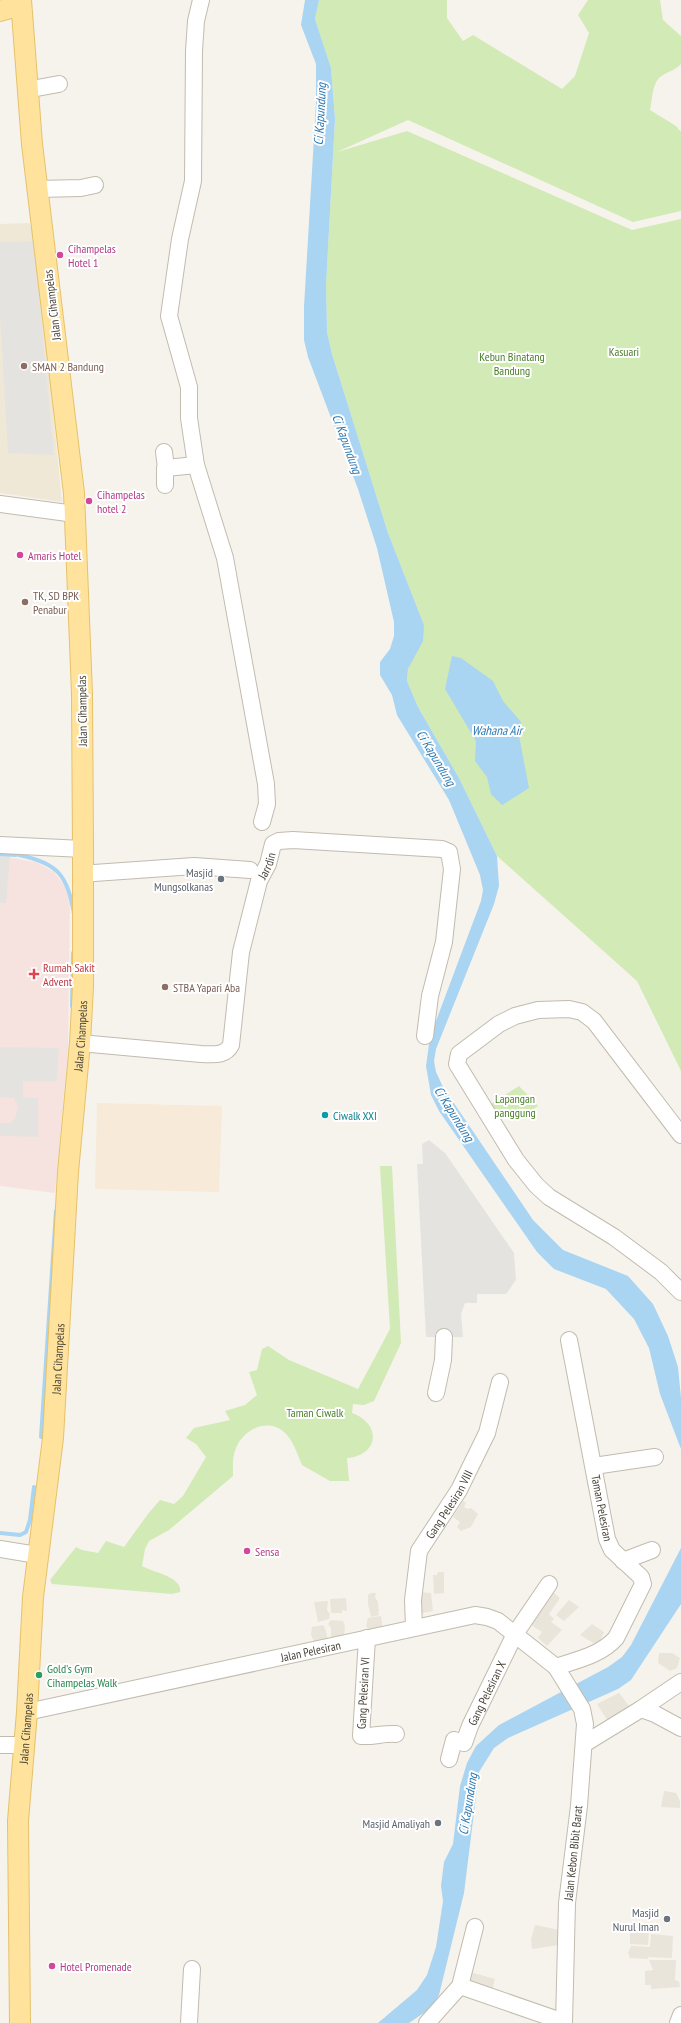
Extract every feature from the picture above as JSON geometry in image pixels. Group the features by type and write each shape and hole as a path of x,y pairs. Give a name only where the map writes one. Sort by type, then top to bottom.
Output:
{"main road":[{"path":"0,11 21,2"},
{"name":"Jalan Cihampelas","path":"20,2023 17,1834 27,1712 32,1602 53,1438 68,1172 80,1043 83,987 84,849 82,694 75,514 26,90 21,2"}],"street":[{"path":"201,0 196,21 194,51 193,181 180,239 169,316 189,387 190,418 196,465 225,558 244,656 266,784 267,804 262,822"},
{"path":"26,90 59,84"},
{"path":"37,189 81,188 95,185"},
{"path":"165,485 165,460 196,465"},
{"path":"0,504 75,514"},
{"name":"Jarrdin","path":"80,1043 201,1054 220,1054 229,1050 231,1046 241,952 259,881 268,864 273,844 279,841 293,840 442,849 449,852 452,869 444,942 430,996 426,1036"},
{"path":"0,845 84,849"},
{"path":"83,875 194,866 250,870"},
{"path":"681,1135 594,1022 582,1012 569,1009 552,1008 515,1016 499,1024 476,1040 459,1054 457,1059 457,1064 463,1077 490,1120 516,1160 536,1184 549,1196 614,1237 661,1272 681,1292"},
{"path":"436,1393 443,1360 444,1337"},
{"name":"Taman Pelesiran","path":"556,1667 596,1653 610,1646 616,1638 643,1584 641,1577 612,1550 606,1539 594,1466 569,1340"},
{"name":"Gang Pelesiran VIII","path":"414,1628 413,1600 419,1551 459,1490 487,1433 500,1382"},
{"path":"594,1466 655,1457"},
{"path":"0,1549 38,1555"},
{"path":"623,1561 652,1550"},
{"path":"515,1634 549,1584"},
{"name":"Jalan Pelesiran","path":"27,1712 296,1660 367,1638 475,1615 487,1617 498,1622 515,1634 556,1667 569,1686"},
{"name":"Gang Pelesiran X","path":"449,1759 449,1738 464,1743 470,1726 515,1634"},
{"name":"Gang Pelesiran VI","path":"367,1638 361,1736 370,1737 384,1733 396,1734"},
{"path":"584,1744 641,1709 681,1682"},
{"name":"Jalan Kebon Bibit Barat","path":"564,2023 568,1903 585,1724 582,1709 569,1686"},
{"path":"641,1709 681,1728"},
{"path":"0,1745 24,1745"},
{"path":"427,2023 460,1986 475,1927"},
{"path":"189,2023 192,1969"},
{"path":"460,1986 564,2023"},
{"path":"678,2023 681,2016"}],"shaded area":[{"name":"SMAN 2 Bandung","path":"29,223 36,239 62,502 0,493 0,224"},
{"name":"SMAN 2 Bandung","path":"34,241 54,455 8,453 0,315 0,242"},
{"name":"Rumah Sakit Advent","path":"0,856 36,862 54,872 64,885 70,898 68,1050 55,1193 0,1186"},
{"path":"0,856 10,856 6,903 0,903"},
{"path":"0,1047 59,1048 57,1081 23,1081 23,1098 38,1098 38,1137 0,1136 0,1123 10,1123 15,1118 18,1108 14,1098 0,1097"},
{"path":"97,1103 222,1106 219,1192 95,1189"},
{"path":"429,1140 445,1153 514,1253 516,1280 506,1294 477,1294 477,1303 465,1303 461,1314 463,1337 426,1337 417,1164 423,1164 422,1144"},
{"path":"463,1501 466,1503 464,1507 468,1509 471,1508 478,1514 471,1527 461,1531 457,1527 460,1522 453,1517"},
{"path":"438,1572 444,1572 444,1593 434,1594 433,1575 437,1575"},
{"path":"548,1588 560,1598 549,1614 554,1619 551,1622 562,1630 547,1646 538,1638 542,1632 531,1625 527,1617"},
{"path":"418,1592 431,1593 433,1611 416,1614"},
{"path":"371,1593 376,1593 375,1597 378,1602 379,1615 371,1617 368,1604 368,1595"},
{"path":"346,1598 347,1611 342,1610 342,1613 331,1613 330,1599"},
{"path":"569,1600 579,1607 564,1621 556,1615"},
{"path":"328,1601 327,1610 330,1614 329,1619 318,1622 314,1602"},
{"path":"381,1616 383,1630 371,1633 366,1626 368,1618"},
{"path":"331,1620 343,1621 345,1626 344,1637 333,1639 331,1637 331,1628 328,1624"},
{"path":"592,1624 604,1632 600,1641 595,1644 580,1635"},
{"path":"323,1625 328,1640 315,1643 311,1635 312,1627"},
{"path":"659,1653 672,1653 680,1658 677,1668 670,1671 658,1663"},
{"path":"619,1693 630,1707 609,1723 597,1704"},
{"path":"664,1791 676,1793 680,1801 680,1808 661,1807"},
{"path":"535,1925 559,1930 559,1945 532,1949 531,1939"},
{"path":"630,1931 649,1931 648,1945 630,1944"},
{"path":"651,1934 673,1936 672,1958 649,1957 649,1955 648,1959 630,1958 628,1953 631,1946 650,1947"},
{"path":"649,1960 676,1960 675,1980 679,1982 680,1987 651,1989 651,1985 645,1985 645,1971 653,1970"},
{"path":"470,1972 495,1979 491,1996 463,1988"}],"green space":[{"name":"Kebun Binatang Bandung","path":"319,0 447,0 447,18 463,41 473,35 562,89 575,76 589,33 578,15 588,0 660,0 663,20 681,36 681,64 659,78 654,89 650,110 676,126 681,132 681,211 633,222 408,120 337,152 407,131 632,230 681,219 681,1071 637,981 497,856 459,778 418,707 407,681 408,669 424,625 388,533 332,354 327,332 326,285 335,119 331,68 315,19"},
{"name":"Lapangan panggung","path":"519,1086 538,1106 516,1121 498,1115 489,1105"},
{"name":"Taman Ciwalk","path":"380,1166 392,1166 401,1343 374,1401 364,1405 353,1404 352,1413 362,1418 368,1424 372,1431 373,1438 371,1445 366,1451 358,1456 347,1458 349,1481 330,1481 302,1465 290,1439 284,1432 277,1428 263,1426 256,1428 244,1436 236,1448 233,1458 233,1476 169,1530 149,1541 145,1549 142,1566 177,1582 180,1587 180,1592 172,1594 52,1584 50,1580 76,1547 82,1550 98,1553 106,1541 124,1547 160,1500 174,1504 183,1496 206,1457 196,1444 186,1438 194,1428 230,1420 225,1411 245,1405 257,1395 249,1372 257,1370 262,1349 268,1346 289,1360 358,1389 390,1329"}],"water":[{"name":"Ci Kapundung","path":"305,0 319,0 315,19 331,68 335,119 326,285 327,332 332,354 388,533 424,625 423,641 408,669 407,681 418,707 459,778 497,856 499,886 494,904 436,1049 434,1061 436,1072 443,1087 533,1220 563,1250 628,1276 653,1304 668,1336 678,1367 681,1398 681,1449 660,1394 649,1348 634,1319 606,1289 554,1269 537,1252 439,1111 431,1095 426,1066 430,1037 481,901 483,890 480,875 449,800 397,715 392,695 380,675 380,662 390,649 394,636 394,622 377,548 358,489 308,357 304,340 304,307 316,103 316,64 301,25"},
{"name":"Wahana Air","path":"452,656 461,658 493,681 503,701 521,722 519,736 529,788 502,805 491,794 487,777 475,761 476,741 445,689"},
{"name":"Ci Kapundung","path":"681,1548 681,1604 631,1680 618,1689 508,1738 494,1748 479,1772 464,1893 439,1995 431,2008 409,2023 378,2023 417,1990 427,1975 436,1947 443,1901 441,1886 444,1862 453,1844 460,1786 467,1763 476,1746 499,1725 608,1667 622,1657 631,1645"}],"waterway":[{"path":"0,854 16,855"},
{"path":"19,855 43,862 59,873 68,890 72,901 74,914"},
{"path":"72,1006 73,953"},
{"path":"41,1437 56,1211"},
{"path":"0,1533 20,1535 26,1532 30,1520 34,1487"}],"place":[{"name":"Cihampelas Hotel 1","path":"60,255"},
{"name":"SMAN 2 Bandung","path":"24,366"},
{"name":"Cihampelas hotel 2","path":"89,501"},
{"name":"Amaris Hotel","path":"20,555"},
{"name":"TK, SD BPK Penabur","path":"25,602"},
{"name":"Masjid Mungsolkanas","path":"221,879"},
{"name":"Rumah Sakit Advent","path":"34,974"},
{"name":"STBA Yapari Aba","path":"165,987"},
{"name":"Ciwalk XXI","path":"325,1115"},
{"name":"Sensa","path":"247,1551"},
{"name":"Gold's Gym Cihampelas Walk","path":"39,1675"},
{"name":"Masjid Amaliyah","path":"438,1823"},
{"name":"Masjid Nurul Iman","path":"667,1919"},
{"name":"Hotel Promenade","path":"52,1966"}],"park label":[{"name":"Kasuari","path":"624,351"}]}
